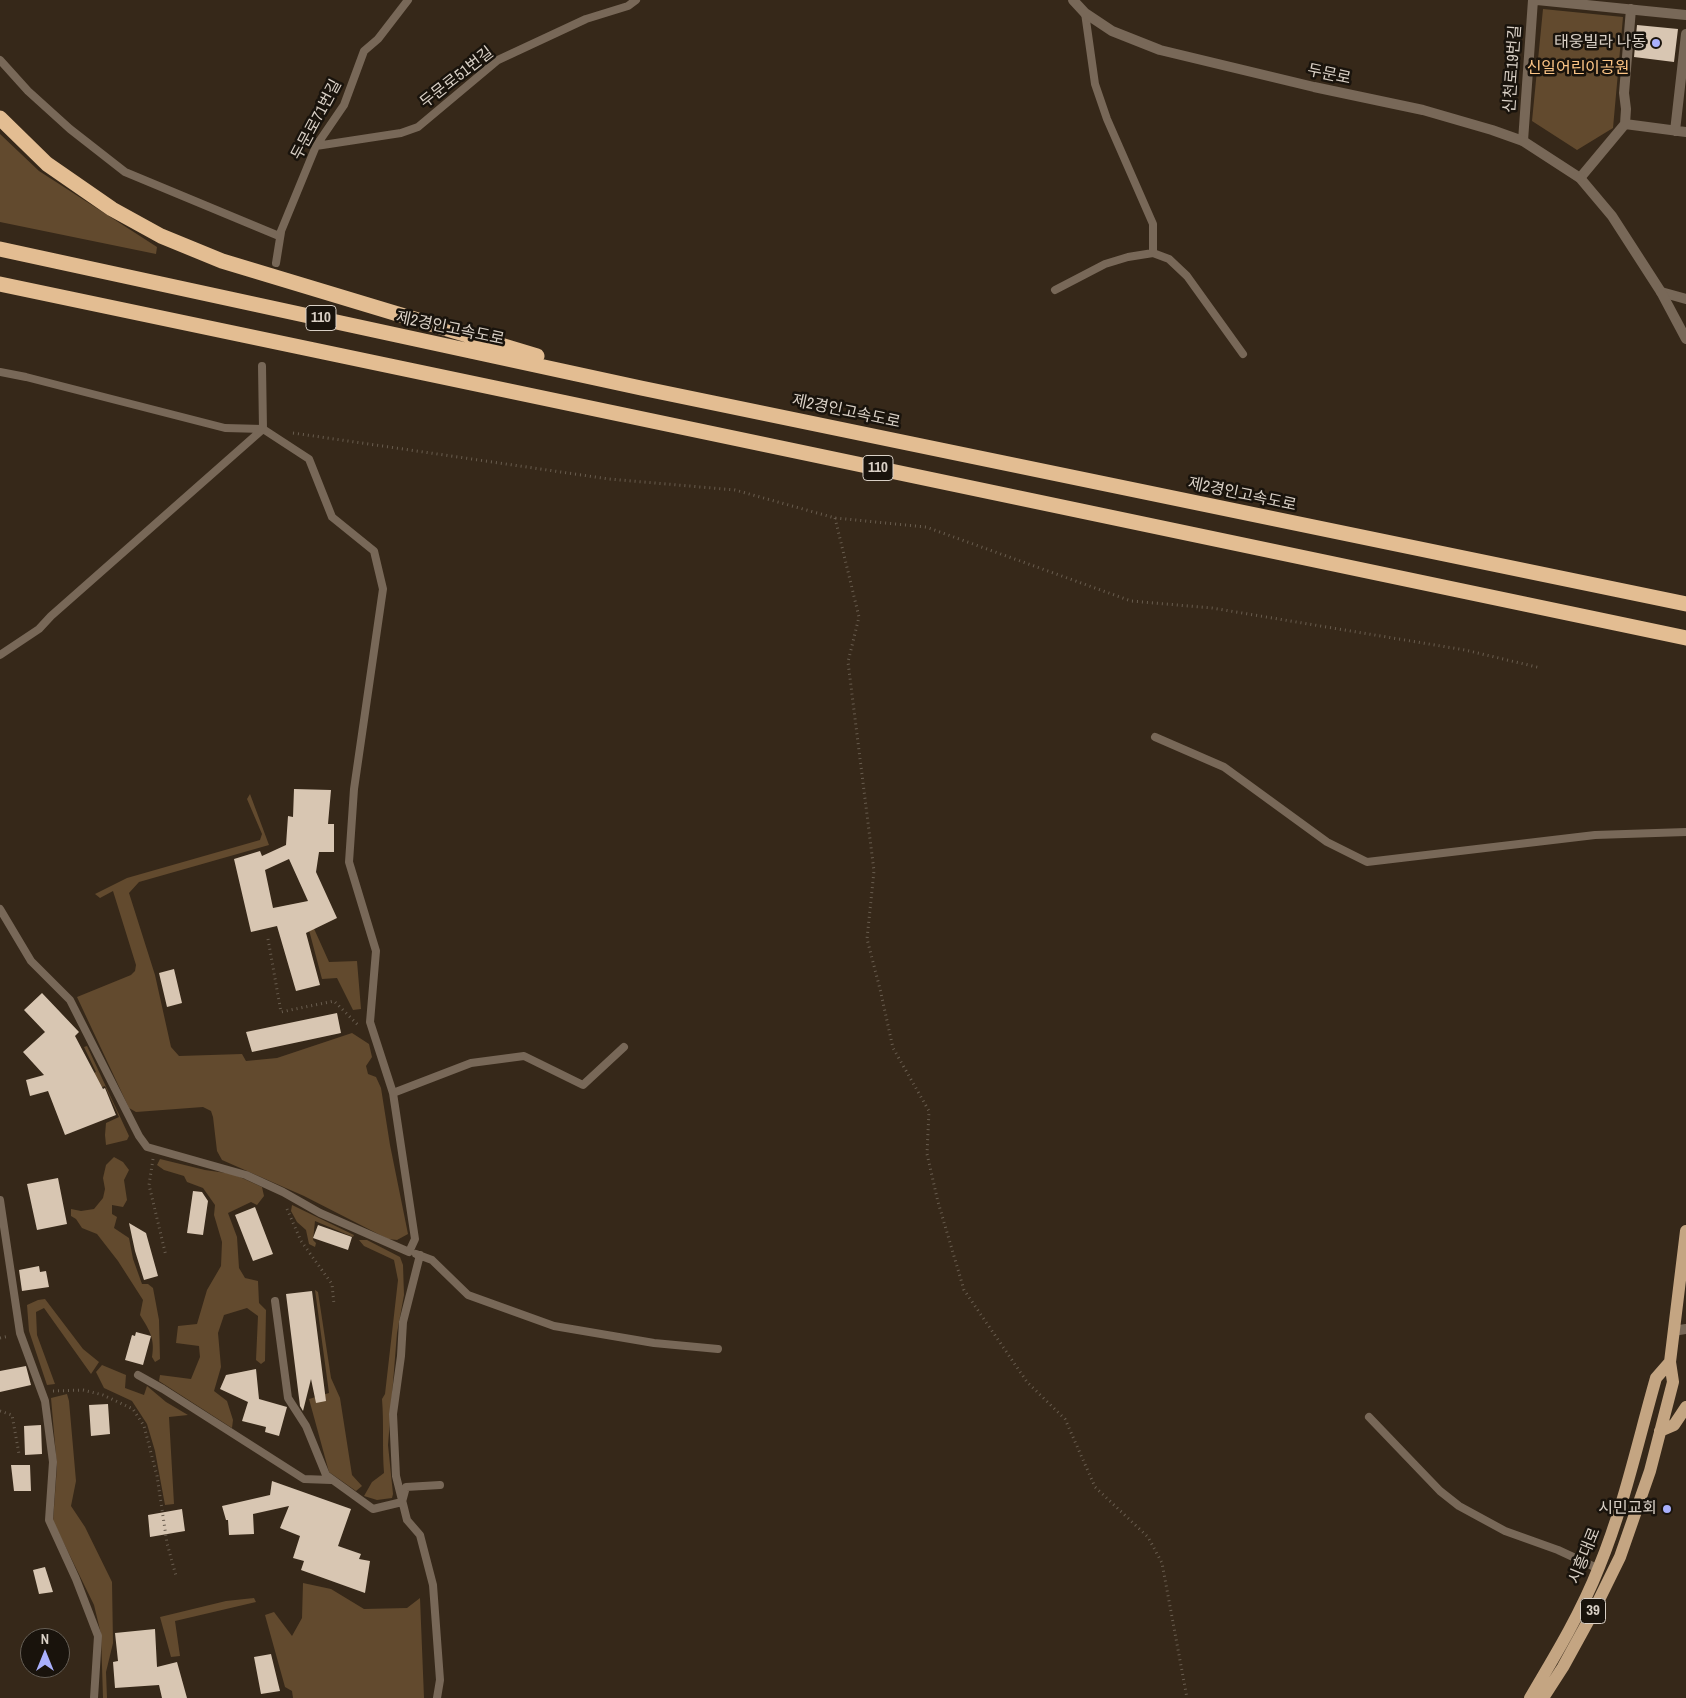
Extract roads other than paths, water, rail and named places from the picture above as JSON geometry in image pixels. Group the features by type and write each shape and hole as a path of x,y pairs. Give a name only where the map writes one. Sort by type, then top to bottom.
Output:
{"highway":[{"path":"0,118 47,164 112,209 161,236 222,261 641,388"},
{"name":"제2경인고속도로","path":"0,249 641,388 1686,604"},
{"name":"110","path":"0,284 1686,638"},
{"path":"0,293 70,299"}],"main road":[{"name":"시흥대로","path":"1543,1698 1591,1616 1620,1557 1650,1471 1673,1382 1670,1362 1686,1231"},
{"name":"시흥대로","path":"1530,1698 1571,1628 1599,1569 1618,1517 1656,1378 1670,1362"},
{"path":"1660,1431 1674,1425 1686,1407"}],"street":[{"name":"두문로","path":"1073,0 1085,13 1112,31 1160,50 1314,87 1423,110 1492,130 1522,141 1580,178 1612,216 1661,292 1686,339"},
{"name":"신천로19번길","path":"1522,141 1532,0"},
{"path":"1537,0 1632,8 1686,15"},
{"path":"1580,178 1625,124 1624,93 1632,8"},
{"path":"1675,131 1686,34"},
{"path":"1625,124 1686,132"},
{"path":"1661,292 1686,299"},
{"path":"1673,1331 1686,1330"}],"lane":[{"name":"두문로71번길","path":"276,263 280,234 316,146 344,105 364,51 378,39 408,0"},
{"name":"두문로51번길","path":"316,146 401,133 418,127 498,60 586,19 628,6 636,0"},
{"path":"1085,13 1095,84 1107,119 1153,224 1153,253"},
{"path":"0,60 35,97 70,129 124,172 280,234"},
{"path":"1055,290 1105,264 1128,257 1153,253 1169,259 1187,276 1243,354"},
{"path":"0,655 39,629 50,616 263,429 262,366"},
{"path":"0,372 225,428 263,429 309,459 332,517 374,551 383,589 354,789 349,862 376,951 370,1022 393,1093 415,1239 409,1252"},
{"path":"1155,737 1224,767 1327,842 1367,862 1595,835 1686,832"},
{"path":"0,909 31,961 70,1000 139,1136 147,1148 246,1175 279,1190 320,1213 409,1252 432,1260 468,1295 554,1326 654,1343 718,1349"},
{"path":"393,1093 471,1063 524,1056 583,1085 624,1047"},
{"path":"0,1200 20,1333 42,1392 53,1462 49,1520 76,1579 98,1636 94,1698"},
{"path":"420,1255 402,1322 401,1356 393,1414 396,1476 402,1502 407,1520 420,1535 433,1585 440,1680 437,1698"},
{"path":"275,1301 288,1398 306,1426 326,1475 373,1509 402,1502"},
{"path":"138,1375 304,1479 333,1480"},
{"path":"1370,1416 1440,1491 1459,1506 1505,1531 1558,1550 1599,1569"},
{"path":"402,1502 406,1487 440,1485"}],"place":[{"name":"태웅빌라 나동","path":"1656,43"},
{"name":"시민교회","path":"1667,1509"}],"park label":[{"name":"신일어린이공원","path":"1578,69"}]}
